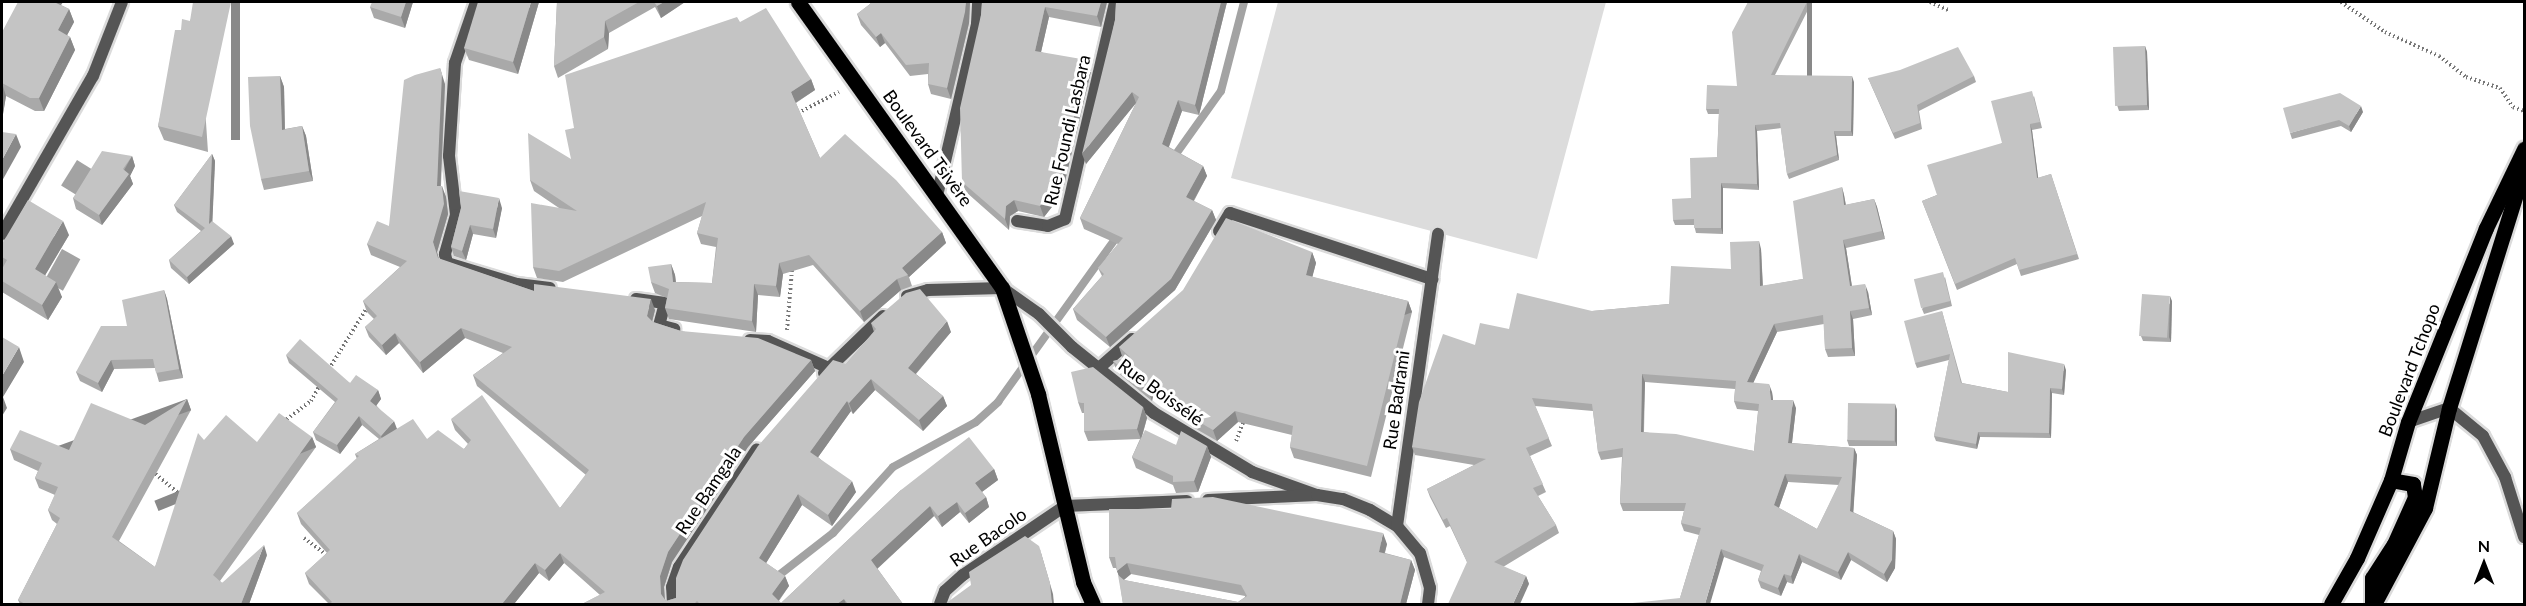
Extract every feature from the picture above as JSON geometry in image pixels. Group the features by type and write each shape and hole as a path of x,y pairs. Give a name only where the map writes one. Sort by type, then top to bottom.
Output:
{"main road":[{"name":"Boulevard Tsivère","path":"798,2 1002,288 1038,394 1065,506"},
{"name":"Boulevard Tchopo","path":"2331,604 2357,558 2391,480 2408,422 2486,228 2524,149"},
{"path":"2373,604 2425,508 2449,408 2524,168"},
{"path":"2373,604 2372,578 2394,544 2415,497 2413,484 2391,480"},
{"path":"1065,506 1083,582 1093,604"},
{"path":"1083,582 1083,604"}],"street":[{"path":"2,234 93,76 122,2"},
{"path":"476,2 455,63 449,156 456,215 445,254 447,263 516,284 562,290"},
{"path":"937,196 977,24 978,2"},
{"name":"Rue Foundi Lasbara","path":"1017,222 1048,226 1065,219 1115,2"},
{"path":"1212,244 1230,213 1432,279"},
{"name":"Rue Badrami","path":"1396,526 1438,234"},
{"path":"814,385 906,296 928,290 1002,288"},
{"name":"Rue Boissélé","path":"1002,288 1039,314 1072,347 1154,412 1252,472 1317,495"},
{"path":"619,297 665,303 659,325 686,333"},
{"path":"1099,368 1140,332"},
{"path":"738,339 768,341 829,368"},
{"path":"2408,422 2449,408 2483,436 2505,477 2524,537"},
{"name":"Rue Bamgala","path":"673,604 672,586 679,567 711,514 770,435"},
{"path":"1065,506 1317,495 1343,499 1396,526 1420,553 1430,588 1428,604"},
{"name":"Rue Bacolo","path":"940,604 945,591 963,575 1065,506"}],"path":[{"path":"1930,2 1950,11"},
{"path":"2341,2 2385,32 2439,56 2466,77 2500,88 2513,107 2524,111"},
{"path":"793,116 855,83"},
{"path":"785,349 793,260"},
{"path":"328,371 374,300"},
{"path":"280,425 310,401 322,381"},
{"path":"1229,459 1248,410"},
{"path":"145,465 177,492 196,489"},
{"path":"304,538 326,557 337,558"}],"shaded area":[{"path":"1278,2 1606,2 1537,259 1231,178"},
{"path":"77,160 93,170 77,196 61,185"},
{"path":"62,249 80,259 63,291 45,280"}],"building":[{"path":"18,2 54,2 69,9 58,30 70,37 39,98 30,98 2,83 2,32"},
{"path":"193,2 231,2 202,137 158,126 175,30 181,30 182,19 190,21"},
{"path":"372,2 406,2 401,17 370,7"},
{"path":"478,2 531,2 513,62 464,48"},
{"path":"557,2 639,2 605,21 604,37 554,66"},
{"path":"870,2 966,2 947,88 928,84 929,63 906,65 881,33 876,37 857,14"},
{"path":"982,2 1101,2 1097,16 1045,7 1035,51 1087,60 1059,183 1040,206 1014,200 1006,206 1005,219 962,182 960,108"},
{"path":"1116,2 1221,2 1195,105 1178,100 1162,144 1203,166 1186,197 1212,210 1171,279 1106,337 1073,309 1104,274 1098,268 1123,238 1080,218 1139,97 1132,92 1082,154 1115,20"},
{"path":"1748,2 1807,2 1771,75 1852,76 1851,131 1834,131 1837,155 1787,174 1780,123 1755,125 1757,184 1721,183 1721,228 1694,228 1694,219 1673,220 1672,199 1691,198 1690,158 1717,157 1719,109 1706,109 1707,85 1737,86 1732,32"},
{"path":"766,8 811,79 791,92 820,158 845,134 896,180 942,232 902,268 908,275 897,279 860,311 809,255 779,263 776,286 754,284 752,321 665,308 669,289 651,282 648,267 671,264 673,282 712,283 718,238 697,233 706,202 559,271 533,267 531,203 577,211 530,180 528,133 571,159 565,130 574,128 565,75 737,17 740,22"},
{"path":"2145,46 2147,105 2115,106 2113,47"},
{"path":"1958,47 1974,76 1917,105 1920,123 1893,133 1868,78 1900,70"},
{"path":"440,68 442,74 437,186 442,186 444,204 433,242 438,258 534,291 534,284 651,299 647,316 653,322 681,331 758,338 811,360 744,437 668,552 660,576 661,594 666,601 676,598 676,578 683,560 758,446 833,360 846,364 876,329 871,323 906,293 920,289 947,321 908,368 943,396 919,420 871,379 849,403 847,401 810,452 852,481 828,515 798,494 759,558 785,576 772,594 781,603 901,490 969,437 994,469 975,483 986,497 965,513 957,502 938,516 930,506 871,560 903,604 848,604 844,599 837,604 700,604 697,601 694,604 582,604 605,592 560,553 545,570 535,563 502,604 329,604 332,602 305,573 330,550 297,513 359,456 355,454 413,419 427,439 438,430 464,449 471,440 451,419 482,395 560,508 589,470 473,375 512,347 461,328 420,362 395,333 382,345 365,327 377,316 363,301 407,261 367,244 377,221 389,226 404,80"},
{"path":"280,76 282,130 302,126 309,171 261,179 250,126 248,77"},
{"path":"2032,91 2040,122 2030,124 2037,178 2051,174 2077,254 2019,270 2015,258 1955,284 1922,201 1937,195 1927,165 2002,143 1991,101"},
{"path":"2340,93 2361,106 2349,126 2339,120 2290,133 2283,108"},
{"path":"2,132 16,134 2,160"},
{"path":"102,151 132,156 123,169 129,174 99,215 73,198"},
{"path":"212,154 209,224 212,221 231,236 187,277 169,260 205,228 174,205"},
{"path":"1842,187 1844,205 1874,199 1882,231 1843,240 1850,286 1865,284 1869,308 1850,311 1852,348 1825,349 1823,315 1774,324 1747,382 1769,384 1771,400 1793,400 1788,443 1854,448 1850,511 1893,531 1892,560 1884,574 1848,552 1838,572 1799,554 1791,576 1784,574 1778,588 1758,580 1764,565 1721,549 1705,604 1623,604 1680,598 1701,528 1681,523 1686,503 1620,503 1623,448 1598,452 1592,404 1532,398 1549,438 1526,448 1543,484 1533,488 1556,525 1494,562 1526,576 1513,604 1448,604 1467,562 1447,518 1443,520 1427,489 1486,459 1412,447 1419,402 1443,334 1475,345 1480,323 1509,329 1517,293 1592,311 1669,304 1671,266 1731,269 1730,242 1759,241 1760,286 1803,279 1793,201","holes":["1642,374 1736,381 1734,401 1759,404 1754,451 1676,434 1641,432","1785,474 1842,477 1817,529 1774,505"]},
{"path":"459,191 499,198 493,229 470,225 462,251 451,247 461,208"},
{"path":"28,200 63,221 35,269 56,282 42,305 2,281 2,269 7,260 2,257 2,244"},
{"path":"1226,218 1312,252 1306,275 1408,301 1367,466 1290,447 1293,426 1235,411 1213,430 1187,415 1190,407 1150,382 1148,390 1113,361 1130,357 1119,347 1183,290"},
{"path":"1943,272 1950,301 1921,308 1914,279"},
{"path":"164,290 179,369 156,373 153,359 111,360 98,383 76,372 101,326 127,326 122,300"},
{"path":"2142,294 2170,296 2167,338 2139,336"},
{"path":"1942,311 1961,383 2008,392 2008,352 2064,364 2062,389 2050,388 2049,433 1978,432 1976,444 1934,436 1950,354 1915,363 1904,321"},
{"path":"2,337 19,347 2,376"},
{"path":"300,339 350,383 356,375 378,390 370,401 394,421 381,436 359,416 337,445 313,432 338,399 286,355"},
{"path":"1093,367 1143,407 1137,429 1084,431 1084,403 1078,402 1071,372"},
{"path":"187,399 112,537 155,567 198,433 204,440 226,415 257,442 279,413 312,437 213,575 222,583 264,545 241,604 25,604 18,600 60,518 48,510 58,487 35,478 42,463 10,449 20,430 69,450 91,403 145,425"},
{"path":"1848,403 1895,404 1894,441 1847,440"},
{"path":"1145,430 1176,445 1181,431 1207,446 1194,481 1173,482 1173,476 1132,457"},
{"path":"1213,497 1383,533 1379,552 1411,560 1400,604 1123,604 1118,575 1124,580 1238,602 1247,596 1241,585 1127,563 1117,571 1115,557 1109,557 1109,509 1171,509 1172,499"},
{"path":"1025,536 1039,546 1050,583 1052,604 945,604 971,585 969,572"}],"waterway":[{"path":"1171,161 1221,91 1244,2"},
{"path":"774,579 833,533 893,467 976,422 998,402 1118,235"}]}
